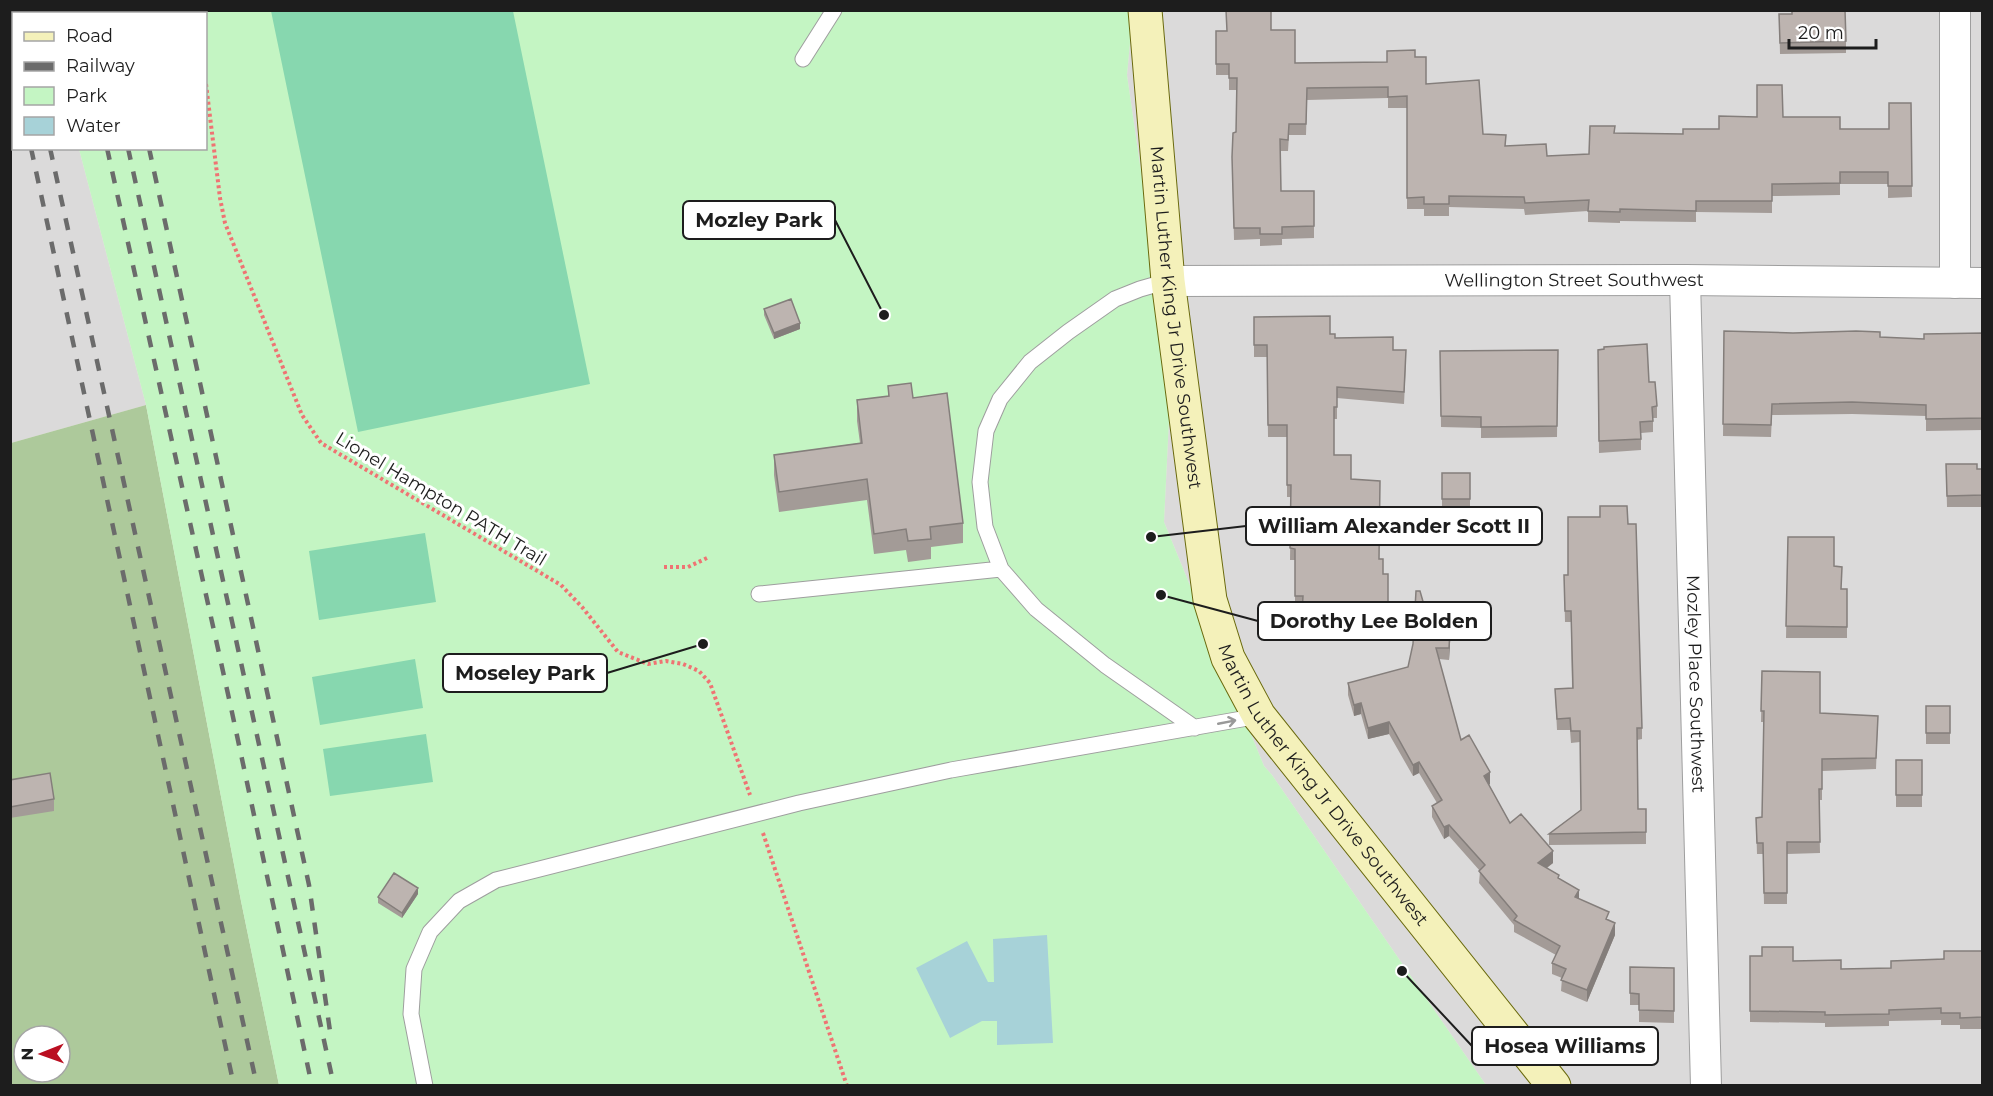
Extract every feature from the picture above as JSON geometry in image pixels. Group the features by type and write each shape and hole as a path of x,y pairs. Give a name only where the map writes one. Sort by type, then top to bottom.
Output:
{"main road":[{"name":"Martin Luther King Jr Drive Southwest","path":"1145,10 1168,281 1210,600 1228,658 1259,716 1554,1086"}],"street":[{"path":"1955,10 1969,283"},
{"name":"Wellington Street Southwest","path":"1168,281 1685,280 1969,283"},
{"name":"Mozley Place Southwest","path":"1685,280 1706,1086"}],"lane":[{"path":"803,59 834,10"},
{"path":"1168,281 1140,288 1115,299 1030,362 1000,399 986,431 980,482 985,528 1001,569 1044,616 1105,665 1195,728"},
{"path":"759,594 1001,569"},
{"path":"425,1086 411,1014 414,969 430,932 459,901 496,880 799,803 951,770 1259,716"}],"path":[{"name":"Lionel Hampton PATH Trail","path":"207,97 225,223 302,415 321,443 561,585 618,652 648,664 666,661 683,664 699,671 710,683 744,780"},
{"path":"664,567 688,567 707,558"},
{"path":"767,845 847,1086"}],"shaded area":[{"path":"11,11 42,11 12,12 12,150 79,150 146,405 11,443"},
{"path":"1133,11 1982,11 1982,1085 1486,1085 1264,766 1164,522 1171,379 1127,75"}],"green space":[{"path":"271,11 513,11 590,384 358,432"},
{"path":"1133,11 1127,75 1171,379 1164,522 1264,766 1486,1085 279,1085 241,901 146,405 79,150 207,150 207,12 42,12"},
{"path":"146,405 241,901 279,1085 11,1086 11,443"},
{"path":"425,533 436,602 319,620 309,551"},
{"path":"415,659 423,708 320,725 312,677"},
{"path":"426,734 433,782 330,796 323,749"}],"water":[{"path":"1047,935 1053,1043 997,1045 997,1021 982,1021 950,1038 916,968 967,941 988,982 994,982 993,939"}],"building":[{"path":"1226,10 1271,10 1271,30 1295,30 1295,63 1387,62 1387,51 1415,50 1415,57 1426,57 1426,84 1479,80 1483,134 1506,135 1505,146 1546,144 1547,156 1589,154 1590,126 1615,126 1614,133 1683,134 1683,129 1719,129 1719,116 1757,117 1757,85 1782,85 1783,117 1840,117 1840,129 1889,129 1889,103 1911,103 1912,186 1888,186 1888,172 1840,172 1840,183 1772,184 1772,201 1696,201 1696,211 1620,209 1620,212 1588,211 1589,200 1525,203 1524,197 1449,196 1449,204 1424,204 1424,197 1407,198 1407,96 1388,97 1388,87 1307,88 1306,124 1289,124 1288,140 1280,139 1281,191 1314,191 1314,226 1282,227 1282,234 1260,234 1260,228 1234,228 1232,157 1233,133 1236,132 1237,78 1229,78 1229,64 1216,64 1216,31 1227,31"},
{"path":"1792,10 1845,10 1846,41 1780,43 1779,14 1792,14"},
{"path":"791,299 800,323 774,333 764,309"},
{"path":"1330,316 1330,334 1335,334 1335,338 1393,337 1393,350 1406,350 1404,392 1337,387 1337,407 1334,407 1334,455 1351,455 1351,479 1380,481 1379,559 1383,559 1383,574 1388,574 1388,614 1302,614 1303,596 1295,596 1295,549 1290,548 1291,485 1287,485 1287,425 1268,425 1267,345 1254,345 1254,317"},
{"path":"1724,331 1793,333 1856,331 1880,332 1880,337 1924,339 1924,334 1983,333 1983,418 1926,419 1926,405 1852,402 1772,404 1771,425 1723,424"},
{"path":"1647,344 1649,382 1655,382 1657,406 1652,407 1653,421 1640,422 1641,439 1599,441 1598,350 1604,347"},
{"path":"1558,350 1557,426 1481,427 1481,417 1441,416 1440,351"},
{"path":"911,383 913,398 947,393 963,523 930,527 931,539 908,541 906,529 874,534 867,479 779,492 774,455 862,443 857,400 889,396 888,386"},
{"path":"1946,464 1977,464 1977,469 1983,469 1983,495 1947,496"},
{"path":"1442,473 1470,473 1470,499 1442,499"},
{"path":"1600,506 1627,506 1628,524 1636,524 1642,728 1637,728 1638,809 1646,809 1646,832 1549,834 1581,810 1580,731 1571,731 1570,718 1557,719 1555,689 1573,688 1571,611 1565,611 1564,575 1568,575 1568,517 1600,517"},
{"path":"1788,537 1834,537 1834,566 1842,567 1841,589 1847,589 1847,627 1786,626"},
{"path":"1416,591 1420,591 1426,612 1451,614 1449,648 1436,648 1461,740 1469,735 1490,772 1484,776 1510,823 1521,814 1553,851 1538,863 1579,890 1575,897 1609,912 1606,919 1615,923 1587,990 1561,980 1566,969 1552,963 1560,946 1514,920 1517,916 1479,871 1485,865 1449,825 1444,827 1432,806 1442,800 1419,762 1413,765 1389,722 1368,728 1361,703 1354,705 1348,683 1408,667 1413,644"},
{"path":"1762,671 1820,672 1820,713 1878,716 1876,758 1822,759 1822,789 1819,789 1820,842 1787,842 1787,893 1764,893 1763,843 1757,843 1756,818 1762,817 1764,711 1761,711"},
{"path":"1926,706 1950,706 1950,733 1926,733"},
{"path":"1896,760 1922,760 1922,795 1896,795"},
{"path":"50,773 54,799 10,807 10,780"},
{"path":"394,873 418,888 402,913 378,897"},
{"path":"1762,947 1793,947 1793,961 1841,960 1841,969 1891,968 1891,961 1944,959 1944,951 1983,951 1983,1017 1960,1018 1960,1013 1941,1013 1941,1008 1889,1010 1889,1014 1825,1015 1825,1012 1750,1011 1750,956 1762,956"},
{"path":"1630,967 1674,968 1674,1011 1639,1010 1639,994 1630,993"}],"railway":[{"path":"10,56 12,63"},
{"path":"31,150 234,1086"},
{"path":"50,150 257,1086"},
{"path":"107,150 312,1086"},
{"path":"128,150 334,1086"},
{"path":"149,150 309,885 331,1038"}],"place":[{"name":"Mozley Park","path":"884,315"},
{"name":"William Alexander Scott II","path":"1151,537"},
{"name":"Dorothy Lee Bolden","path":"1161,595"},
{"name":"Moseley Park","path":"703,644"},
{"name":"Hosea Williams","path":"1402,971"}]}
